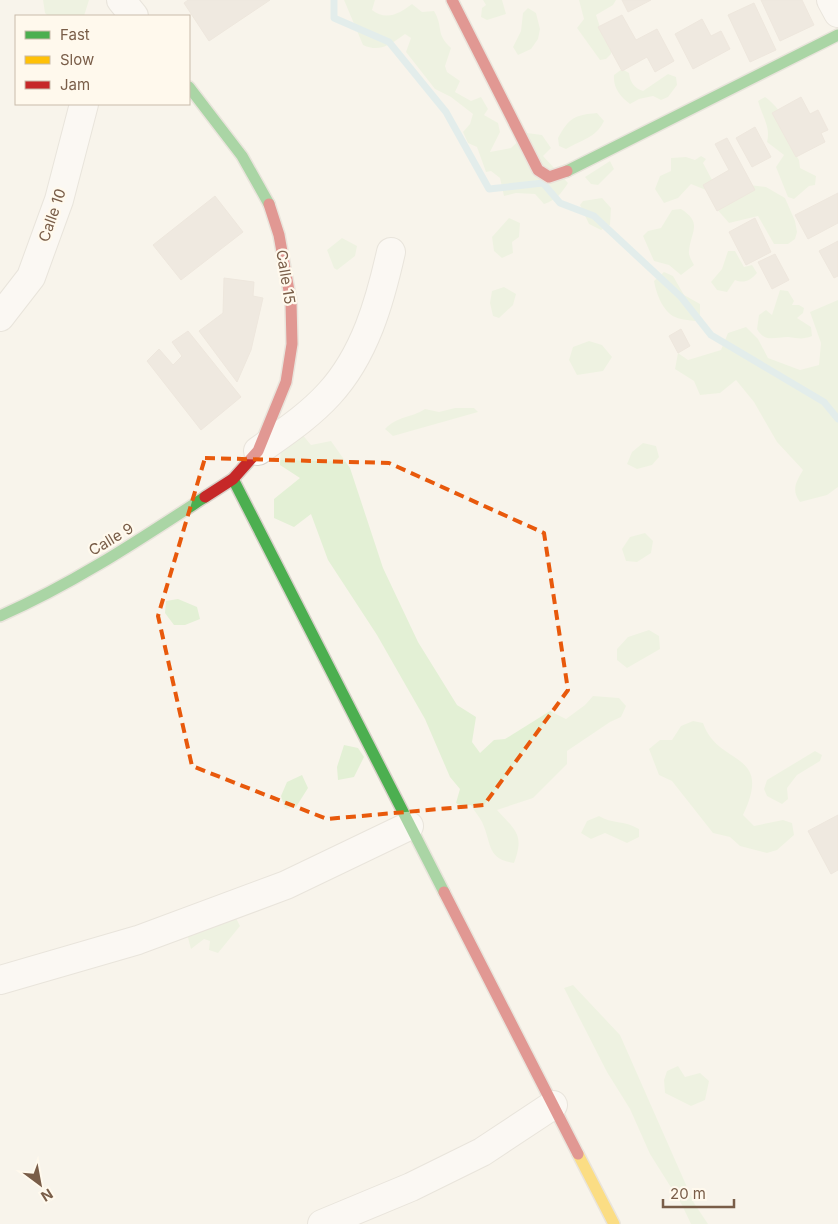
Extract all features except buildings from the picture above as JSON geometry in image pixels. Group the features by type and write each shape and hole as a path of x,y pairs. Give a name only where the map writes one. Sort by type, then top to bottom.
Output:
{"street":[{"path":"106,15 110,0"},
{"path":"121,0 133,15"},
{"path":"452,0 538,170 549,177 559,175 838,35"},
{"path":"831,0 838,13"},
{"name":"Calle 15","path":"190,88 242,156 267,198 279,235 292,302 292,344 286,382 258,451 233,479"},
{"name":"Calle 10","path":"0,317 31,277 59,200 84,105"},
{"path":"258,451 305,418 330,393 350,364 379,303 391,252"},
{"path":"233,479 408,826 614,1224"},
{"name":"Calle 9","path":"0,616 45,596 114,556 233,479"},
{"path":"0,980 138,940 286,886 408,826"},
{"path":"322,1224 411,1188 482,1152 553,1105"}],"highlighted area":[{"path":"205,458 389,463 544,533 568,690 484,805 327,819 192,766 158,616"}],"green space":[{"path":"43,0 89,0 84,15 47,15"},
{"path":"344,0 375,0 372,10 387,16 402,11 412,4 422,12 434,11 439,22 441,34 451,48 445,66 447,72 460,81 455,92 471,101 481,97 488,109 484,115 498,123 500,132 490,152 511,148 527,133 542,135 551,148 543,156 568,183 560,193 552,201 544,204 535,194 516,193 504,196 500,178 491,171 486,172 477,147 468,143 463,132 470,124 473,114 451,97 435,89 406,52 411,38 405,34 380,48 363,45"},
{"path":"483,0 502,0 506,14 487,20 481,17 482,8 486,5"},
{"path":"579,0 616,0 613,5 596,15 604,39 611,48 611,54 606,59 600,60 577,28 584,19"},
{"path":"528,8 536,13 540,29 538,39 531,49 518,55 513,47 521,31 523,13"},
{"path":"622,69 629,73 631,82 643,91 668,74 676,77 677,85 668,97 661,100 653,96 639,99 630,104 620,95 615,84 614,75"},
{"path":"765,97 779,111 785,122 788,135 787,141 799,160 800,168 816,176 815,185 809,186 794,199 788,197 776,167 784,155 767,142 767,126 758,101"},
{"path":"597,113 604,121 597,131 588,138 566,149 559,146 558,138 569,122 583,115"},
{"path":"701,156 706,159 703,163 719,193 749,185 766,187 785,198 795,221 797,232 795,239 788,244 774,244 758,216 729,223 715,207 706,190 691,184 678,198 664,203 655,189 660,176 671,171 671,158 686,157 695,160"},
{"path":"610,161 614,169 598,185 591,184 585,177"},
{"path":"602,198 611,208 610,225 601,230 589,224 580,205 583,201"},
{"path":"681,209 688,214 694,223 689,253 694,265 681,275 669,265 654,261 643,236 648,231 661,228 672,210"},
{"path":"509,218 520,223 519,237 512,242 513,253 502,258 494,251 492,237"},
{"path":"342,238 357,246 355,256 337,270 334,268 327,250"},
{"path":"728,251 735,251 744,267 752,265 757,273 747,281 735,280 727,292 717,290 711,282 722,269"},
{"path":"664,272 673,276 684,295 700,304 700,316 695,321 675,317 664,307 656,291 654,281"},
{"path":"504,287 516,294 513,305 499,318 493,316 490,303 492,291"},
{"path":"780,290 788,291 794,301 792,305 799,305 804,308 803,313 797,318 811,327 812,336 803,338 767,338 757,329 759,315 766,310 772,315"},
{"path":"838,300 838,487 827,495 800,502 797,498 795,486 803,470 777,442 754,402 736,380 720,393 700,395 694,381 675,369 678,353 688,360 721,350 728,333 746,327 758,339 768,358 800,370 819,365 821,343 810,312"},
{"path":"589,341 602,345 612,357 603,371 577,375 569,360 573,347"},
{"path":"455,408 474,408 478,412 393,436 385,429 395,421 425,409 439,412"},
{"path":"301,433 311,445 331,441 350,468 383,568 418,642 457,705 476,717 472,742 480,753 494,740 505,739 550,711 566,719 585,705 593,696 619,698 626,706 621,717 610,722 567,751 567,764 533,798 497,810 513,828 518,839 519,845 514,863 505,861 494,854 482,822 471,805 461,806 456,803 460,789 450,777 425,719 377,635 328,560 311,514 294,527 274,518 274,499 300,478 280,465 281,440"},
{"path":"643,443 656,446 659,457 652,465 637,469 627,464 632,452"},
{"path":"645,533 653,541 651,553 637,562 626,561 622,549 630,537"},
{"path":"178,599 197,607 200,619 185,625 174,625 165,613 166,601"},
{"path":"649,630 659,636 660,649 627,668 617,660 617,649 628,637"},
{"path":"693,721 703,723 710,737 748,769 752,779 751,794 743,815 754,826 783,820 792,823 794,835 777,850 767,853 740,846 730,837 713,833 672,781 659,775 649,749 660,740 672,740 681,726"},
{"path":"344,745 358,748 364,757 354,777 338,780 337,767"},
{"path":"815,751 822,755 820,761 797,775 787,788 788,799 782,804 767,796 764,789 767,780"},
{"path":"302,775 308,788 296,807 285,809 281,796 287,782"},
{"path":"599,816 634,826 639,829 639,837 627,843 605,833 591,839 581,833 587,821"},
{"path":"236,918 240,926 218,953 209,950 210,941 204,939 191,949 186,930"},
{"path":"573,985 620,1035 694,1203 708,1224 691,1224 682,1205 650,1154 630,1109 607,1072 564,988"},
{"path":"678,1066 685,1077 700,1073 709,1081 705,1100 691,1106 665,1093 664,1080 667,1071"}],"waterway":[{"path":"334,0 334,18 389,42 446,112 489,189 543,183 560,203 594,216 681,297 711,335 824,402 838,419"}],"traffic: fast":[{"path":"567,171 838,35"},
{"path":"190,88 242,156 269,204"},
{"path":"233,479 444,892"},
{"path":"0,616 80,576 205,497"}],"traffic: slow":[{"path":"578,1154 614,1224"}],"traffic: jam":[{"path":"452,0 538,170 549,177 567,171"},
{"path":"205,497 233,479 258,451 286,382 292,344 291,302 279,235 269,204"},
{"path":"444,892 578,1154"}]}
